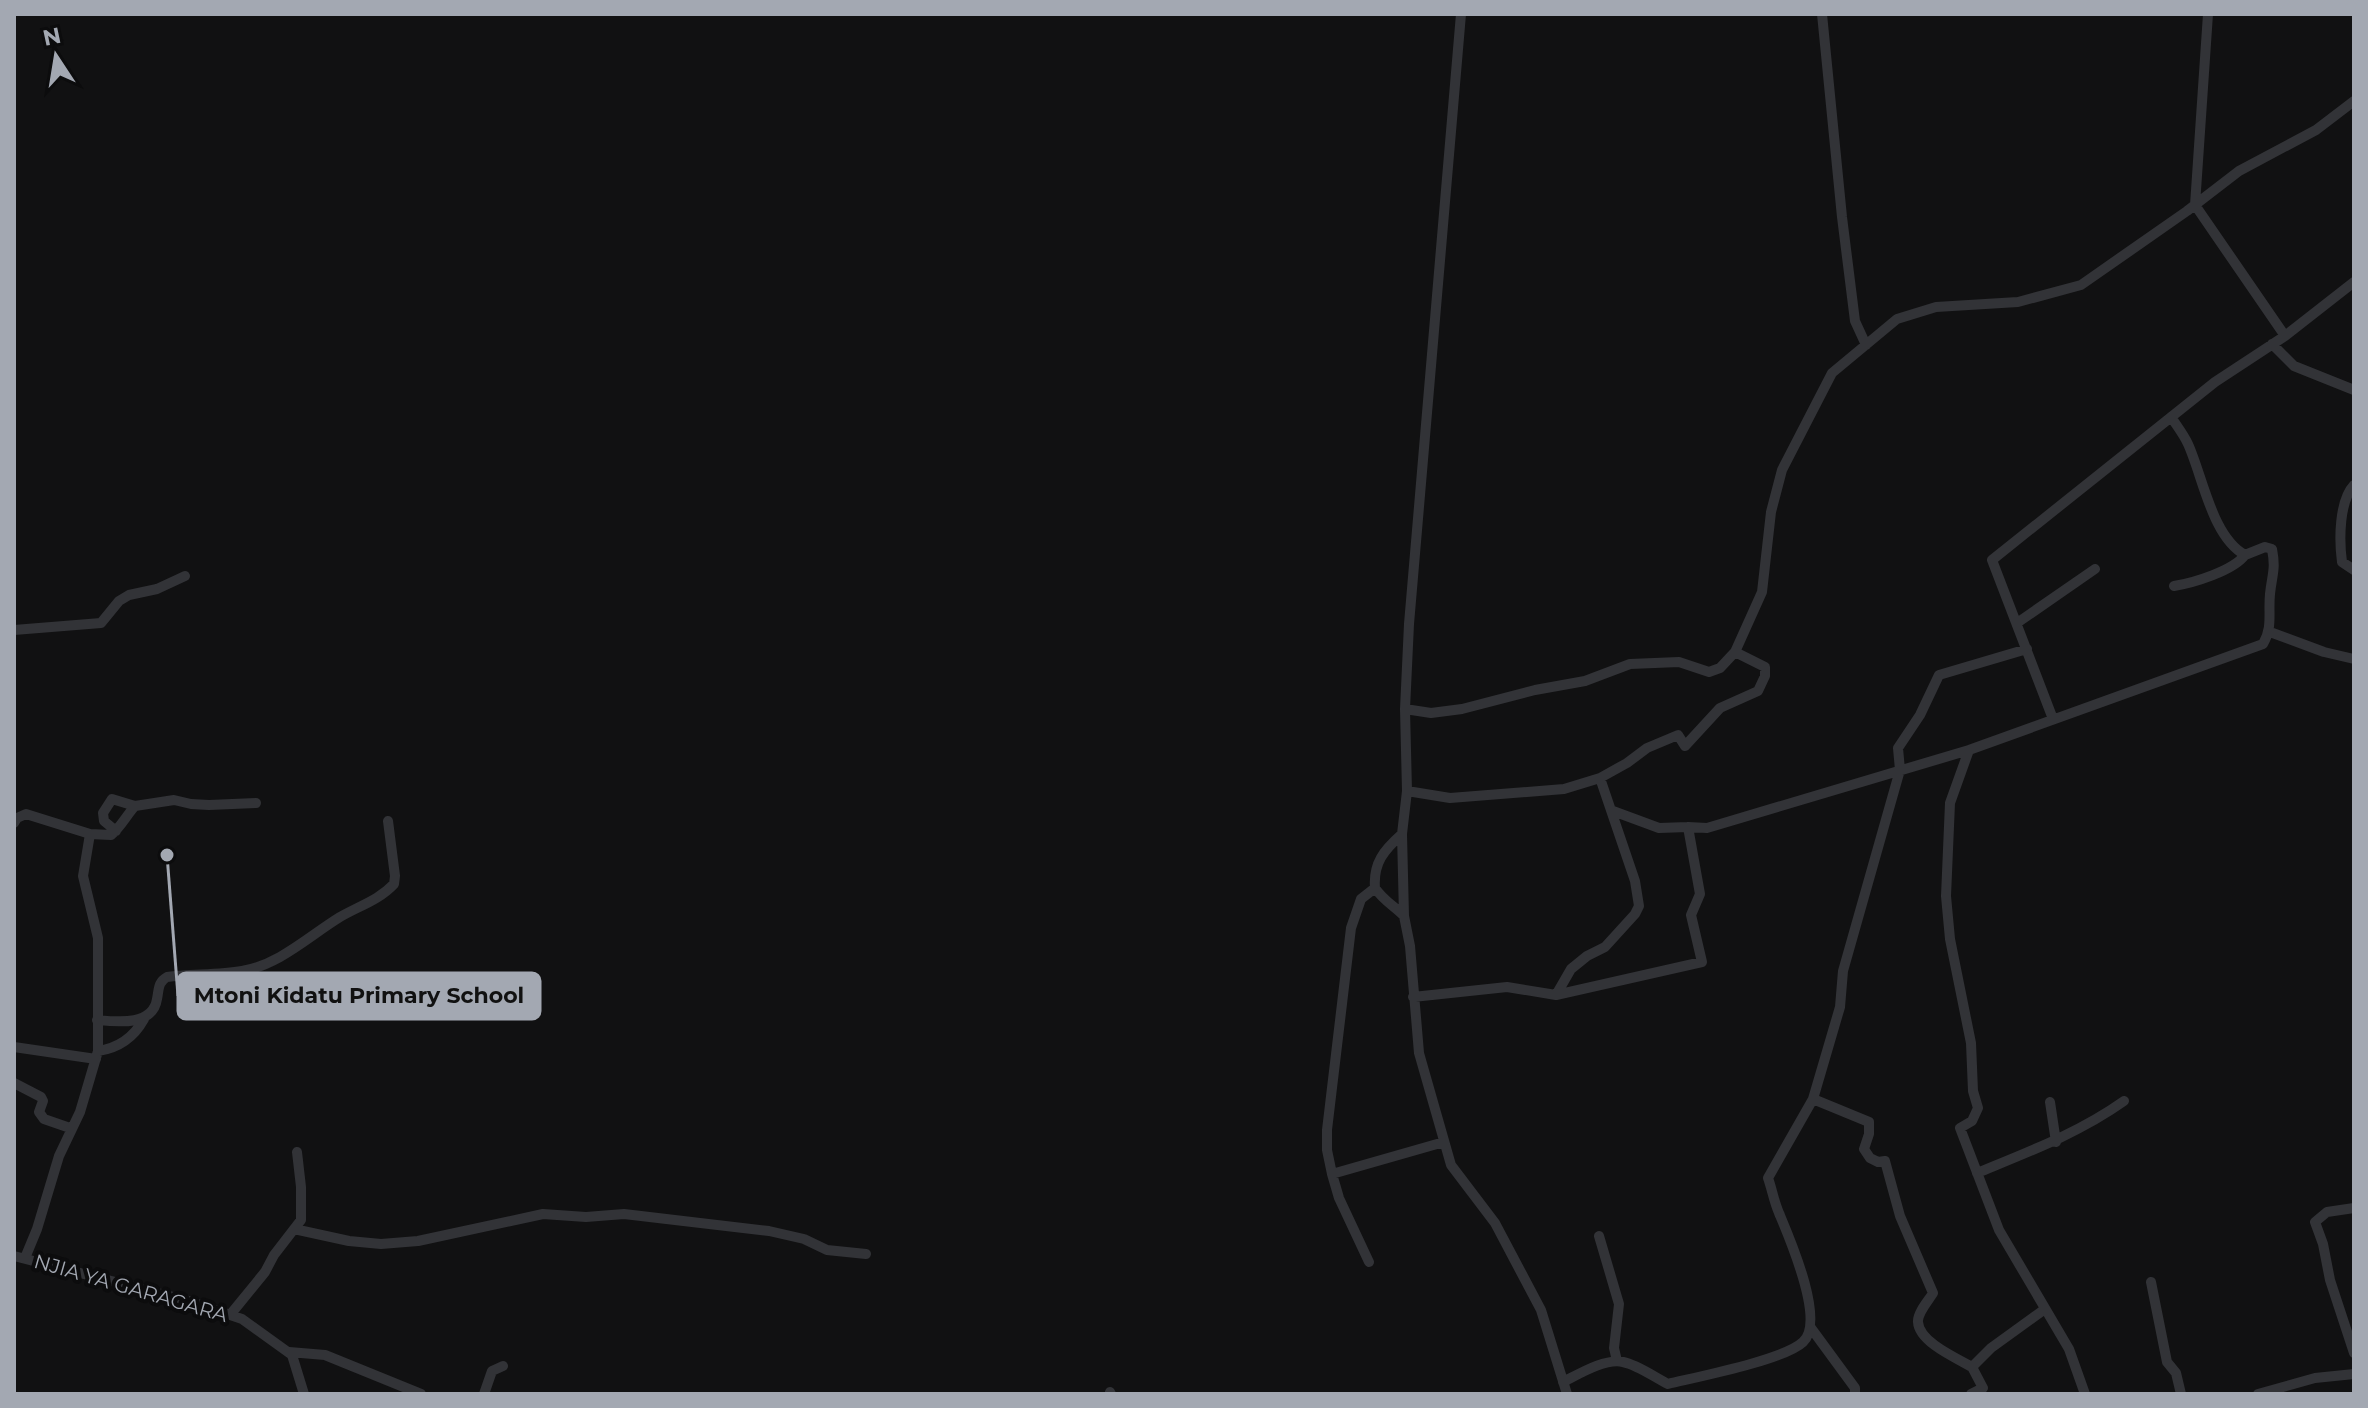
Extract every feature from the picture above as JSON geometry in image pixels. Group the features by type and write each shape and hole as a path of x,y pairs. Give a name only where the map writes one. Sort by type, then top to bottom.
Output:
{"street":[{"path":"1461,14 1410,608 1405,709 1407,791 1402,834 1404,916 1410,946 1419,1053 1451,1165 1495,1223 1541,1310 1567,1394"},
{"path":"1822,14 1853,306 1855,321 1866,345"},
{"path":"2208,14 2195,205 2285,336"},
{"path":"1405,709 1431,713 1462,709 1585,681 1630,664 1679,662 1709,672 1720,668 1735,652 1762,592 1771,512 1782,470 1832,373 1897,319 1936,307 2018,302 2081,285 2239,171 2316,130 2354,101"},
{"path":"2053,719 1992,560 2215,382 2285,336 2354,282"},
{"path":"2272,344 2294,366 2354,390"},
{"path":"2171,417 2186,439 2216,520 2231,547 2245,555"},
{"path":"2354,485 2345,498 2340,545 2342,562 2354,570"},
{"path":"1613,811 1659,828 1707,828 1969,750 2263,644 2270,632 2270,593 2276,570 2272,549 2265,547 2216,573 2174,586"},
{"path":"2017,623 2095,569"},
{"path":"14,630 101,623 119,601 129,595 157,589 185,576"},
{"path":"2270,632 2324,652 2354,659"},
{"path":"1855,1394 1855,1388 1811,1328 1799,1263 1768,1178 1813,1099 1840,1007 1843,971 1900,770 1898,748 1920,715 1939,675 2027,649"},
{"path":"1407,791 1450,798 1564,789 1600,778 1647,748 1678,735 1685,746 1720,708 1758,691 1765,676 1765,667 1735,652"},
{"path":"1969,750 1950,803 1946,896 1950,939 1971,1043 1973,1091 1978,1108 1972,1121 1960,1128 1999,1230 2069,1349 2084,1388 2077,1394"},
{"path":"1556,995 1571,969 1605,947 1639,906 1635,881 1600,778"},
{"path":"116,831 104,821 103,813 112,799 135,806 174,800 209,805 256,803"},
{"path":"14,823 26,814 105,836 116,831 135,806"},
{"path":"14,1047 97,1055 112,1049 139,1029 156,1004 159,986 167,977 242,971 264,965 394,884 388,821"},
{"path":"1413,997 1507,987 1556,995 1702,962 1691,915 1700,894 1688,827"},
{"path":"19,1257 37,1229 59,1156 80,1112 97,1055 98,938 83,876 90,834"},
{"path":"1402,834 1383,851 1373,872 1375,888 1382,899 1404,916"},
{"path":"1369,1262 1339,1198 1327,1150 1327,1130 1351,928 1361,899 1375,888"},
{"path":"97,1020 120,1022 144,1019"},
{"path":"14,1083 41,1097 43,1101 39,1112 44,1119 70,1128"},
{"path":"1813,1099 1869,1122 1864,1149 1870,1158 1885,1161 1911,1245 1931,1282 1933,1293 1917,1323 1925,1337 1936,1347 1972,1367 1983,1388 1971,1394"},
{"path":"1977,1173 2056,1142 2124,1101"},
{"path":"2050,1102 2056,1142"},
{"path":"1332,1174 1444,1142"},
{"path":"230,1315 301,1220 297,1152"},
{"path":"2354,1208 2327,1212 2315,1222 2354,1353"},
{"path":"294,1229 349,1241 381,1244 418,1241 543,1214 586,1217 624,1214 769,1231 804,1239 827,1250 866,1254"},
{"path":"1599,1236 1619,1304 1614,1348 1617,1361"},
{"name":"NJIA YA GARAGARA","path":"19,1257 189,1301 242,1319 289,1352"},
{"path":"2151,1282 2167,1362 2176,1373 2181,1394"},
{"path":"1972,1367 1991,1348 2045,1309"},
{"path":"1563,1382 1587,1370 1617,1361 1627,1362 1668,1384 1782,1353 1804,1341 1811,1328"},
{"path":"304,1394 289,1352 325,1355 421,1394"},
{"path":"484,1394 492,1371 503,1366"},
{"path":"2258,1394 2295,1383 2354,1374"}],"place":[{"name":"Mtoni Kidatu Primary School","path":"167,855"}]}
